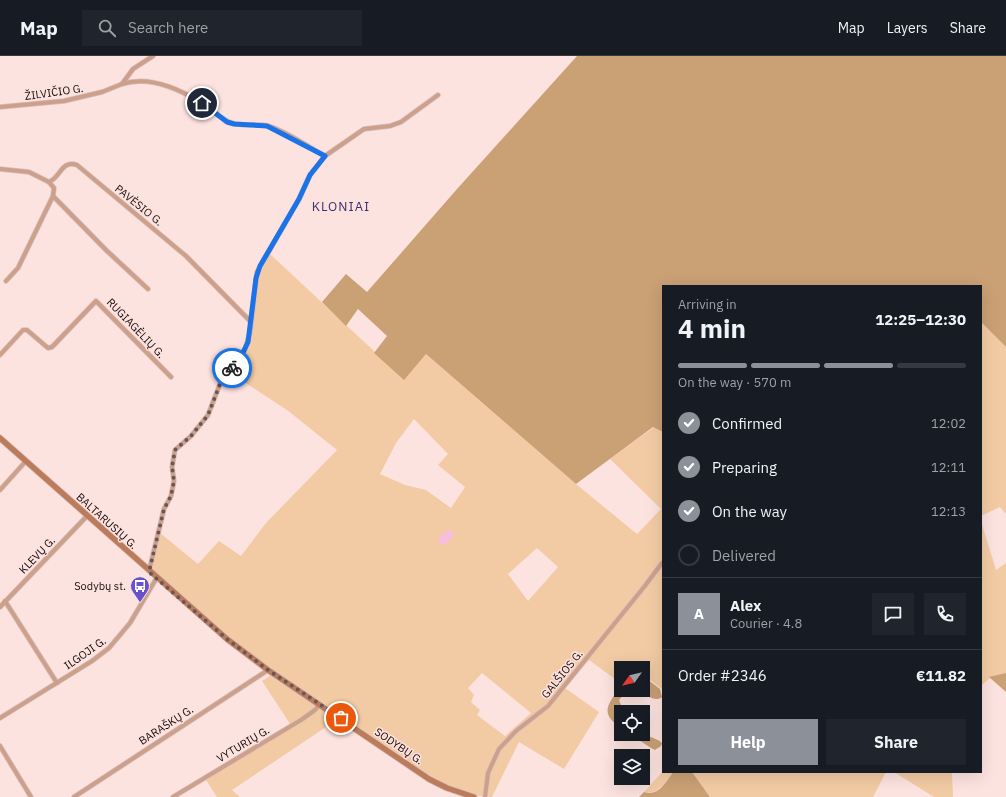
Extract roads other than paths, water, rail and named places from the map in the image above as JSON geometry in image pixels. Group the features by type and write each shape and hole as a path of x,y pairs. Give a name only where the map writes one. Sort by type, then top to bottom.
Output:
{"main road":[{"name":"BALTARUSIŲ G.","path":"0,438 149,572 227,639 257,662"},
{"name":"SODYBŲ G.","path":"257,662 429,779 447,788 474,797"}],"street":[{"path":"122,84 127,75 133,69 153,56"},
{"name":"ŽILVIČIO G.","path":"0,107 64,101 102,92 134,80 148,81 174,88 202,103 227,122 234,124 267,126 325,156"},
{"path":"149,572 164,509 171,496 174,481 172,467 175,450 191,436 208,415 220,384 245,349 249,337 256,278 260,266 299,199 310,175 325,156 364,129 390,126 401,122 438,95"},
{"name":"PAVĖSIO G.","path":"49,182 54,179 60,170 66,165 77,165 186,256 251,322"},
{"path":"0,169 29,172 49,182 54,188 53,196 18,268 6,281"},
{"path":"53,196 95,240 148,289"},
{"name":"RUGIAGĖLIŲ G.","path":"0,355 21,331 25,330 48,348 52,347 96,302 171,377"},
{"path":"0,490 26,461"},
{"name":"KLEVŲ G.","path":"0,607 87,516"},
{"name":"GALŠIOS G.","path":"485,797 488,773 499,749 516,730 548,706 644,588 662,563"},
{"name":"ILGOJI G.","path":"0,718 92,660 115,642 140,608 156,578"},
{"path":"5,601 57,683"},
{"name":"BARAŠKŲ G.","path":"74,797 268,670"},
{"name":"VYTURIŲ G.","path":"173,797 301,720 315,710 320,704"},
{"path":"0,746 31,797"}],"place":[{"name":"Sodybų st.","path":"140,603"}],"district":[{"name":"KLONIAI","path":"341,206"}]}
